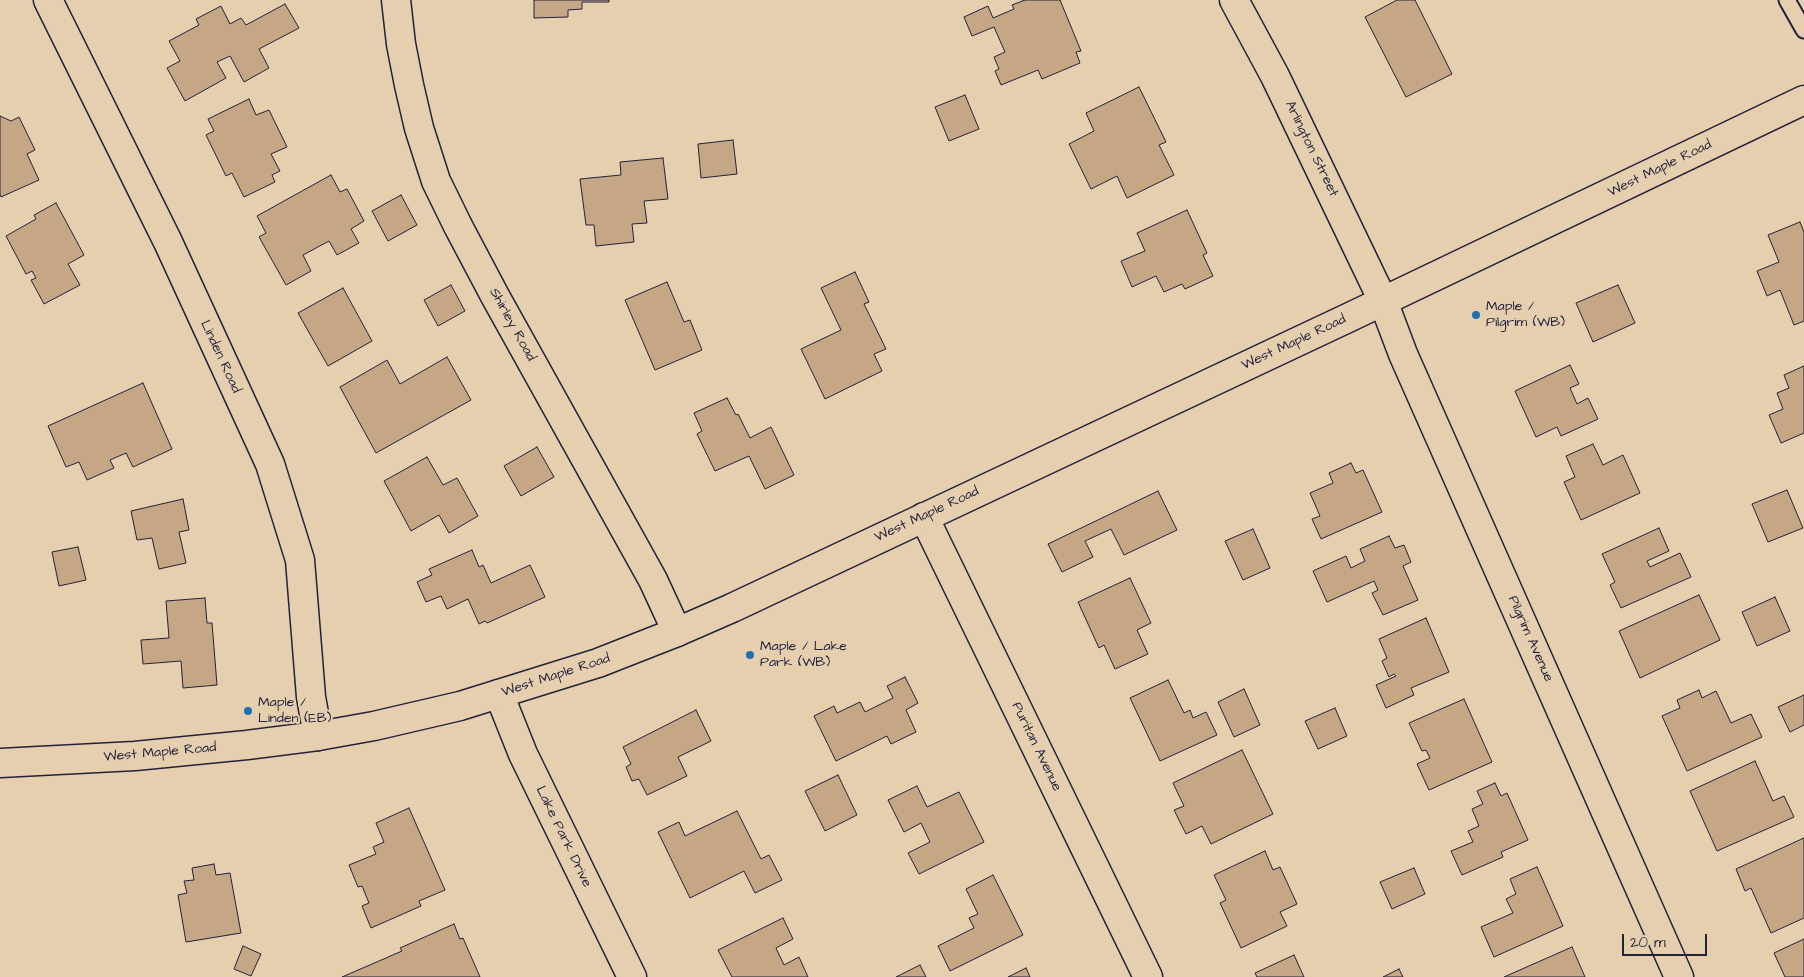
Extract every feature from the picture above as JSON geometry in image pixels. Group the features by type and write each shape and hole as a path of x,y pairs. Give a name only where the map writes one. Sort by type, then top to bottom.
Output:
{"street":[{"name":"Linden Road","path":"48,0 168,242 270,464 300,560 311,697 318,736"},
{"name":"Shirley Road","path":"396,0 401,44 409,85 419,128 436,182 495,296 654,580 677,632"},
{"name":"Arlington Street","path":"1234,0 1275,76 1383,301"},
{"name":"West Maple Road","path":"0,764 135,756 248,746 318,736 374,726 499,694 598,663 677,632 924,517 1804,100"},
{"name":"Pilgrim Avenue","path":"1383,301 1403,354 1679,977"},
{"name":"Puritan Avenue","path":"924,517 1148,977"},
{"name":"Lake Park Drive","path":"499,694 523,754 632,977"}],"lane":[{"path":"1787,0 1804,30"}],"building":[{"path":"534,0 609,0 609,2 582,2 582,9 568,10 568,17 534,18"},
{"path":"1025,0 1060,0 1081,51 1076,52 1080,63 1042,79 1038,70 1001,85 995,71 999,69 994,57 1005,52 994,27 972,36 964,17 988,6 993,18 1014,9 1012,5"},
{"path":"1397,0 1415,0 1452,74 1406,97 1365,17"},
{"path":"285,4 299,28 259,49 269,68 244,82 230,56 217,62 226,78 185,101 167,68 180,61 169,41 199,25 196,19 221,6 230,24 241,18 246,25"},
{"path":"1139,87 1166,142 1159,145 1174,175 1127,198 1117,176 1091,189 1069,144 1094,131 1086,113"},
{"path":"965,95 979,129 949,141 935,107"},
{"path":"249,99 256,115 269,110 287,147 271,154 280,171 272,175 275,182 244,197 232,173 226,176 206,135 214,131 208,119"},
{"path":"0,116 11,121 19,117 35,150 27,154 39,180 1,197 0,194"},
{"path":"733,140 737,174 701,178 698,144"},
{"path":"663,158 668,199 644,201 647,223 632,224 634,242 596,246 594,225 586,225 580,179 621,175 620,162"},
{"path":"331,175 340,192 347,189 364,221 351,229 359,243 337,255 329,241 303,255 311,271 286,285 259,237 266,233 257,216"},
{"path":"401,195 417,225 388,241 372,211"},
{"path":"56,203 84,255 68,264 80,285 44,304 31,280 36,278 32,271 26,274 6,236 36,219 34,215"},
{"path":"1187,210 1207,253 1203,255 1213,276 1185,289 1182,284 1164,292 1156,276 1132,287 1121,261 1145,251 1137,233"},
{"path":"1800,222 1804,232 1804,321 1794,325 1780,290 1767,296 1757,271 1779,262 1768,235"},
{"path":"855,272 869,302 864,304 886,349 874,354 882,371 825,399 801,349 841,330 821,288"},
{"path":"667,282 684,322 690,320 702,350 655,370 625,300"},
{"path":"451,285 465,311 438,326 424,300"},
{"path":"1618,285 1635,323 1593,342 1576,303"},
{"path":"343,288 372,341 328,366 298,313"},
{"path":"447,357 471,400 376,453 340,387 387,360 400,384"},
{"path":"1570,365 1579,384 1570,388 1577,404 1588,398 1598,419 1561,436 1557,427 1536,437 1515,391"},
{"path":"1804,366 1804,433 1781,443 1769,415 1783,409 1777,393 1789,388 1784,375"},
{"path":"143,383 172,449 133,467 126,453 110,460 114,468 87,480 79,462 66,467 48,426"},
{"path":"727,398 736,415 738,414 750,438 771,427 794,475 765,489 749,456 715,471 697,434 702,431 694,413"},
{"path":"1593,444 1603,465 1623,455 1640,493 1581,520 1564,482 1575,477 1566,456"},
{"path":"537,447 554,477 521,496 504,466"},
{"path":"427,457 443,485 457,478 478,516 449,533 439,515 411,531 384,481"},
{"path":"1351,463 1356,473 1363,470 1382,512 1321,539 1312,519 1320,516 1310,493 1333,483 1329,473"},
{"path":"1787,490 1803,528 1768,542 1752,504"},
{"path":"1158,491 1177,530 1124,555 1111,529 1085,541 1093,557 1062,572 1048,544"},
{"path":"183,499 189,530 179,532 186,563 159,569 152,538 137,540 131,511"},
{"path":"1659,528 1669,551 1647,561 1650,567 1680,553 1691,577 1621,608 1610,585 1615,582 1602,554"},
{"path":"1253,529 1270,568 1243,580 1225,541"},
{"path":"1389,536 1395,548 1404,545 1411,562 1403,566 1418,600 1383,615 1372,593 1378,590 1374,581 1327,602 1313,571 1346,556 1351,568 1365,561 1360,549"},
{"path":"78,547 86,580 59,586 52,552"},
{"path":"472,550 479,567 483,565 491,583 530,565 545,597 487,623 485,621 479,624 468,599 447,609 441,596 426,602 417,582 432,575 429,569"},
{"path":"1130,578 1151,623 1137,630 1148,654 1115,669 1104,645 1099,648 1078,602"},
{"path":"1699,595 1720,640 1640,678 1619,631"},
{"path":"1775,597 1790,631 1757,646 1742,612"},
{"path":"205,598 207,623 212,623 217,685 183,688 181,661 143,664 141,640 169,638 166,601"},
{"path":"1426,618 1449,672 1411,688 1414,695 1386,708 1376,685 1396,676 1394,674 1389,677 1382,661 1387,658 1379,639"},
{"path":"905,677 918,703 906,710 916,732 891,744 887,736 836,761 814,716 834,706 837,713 860,702 865,712 893,698 887,686"},
{"path":"1168,680 1184,713 1190,710 1193,718 1206,712 1217,735 1160,761 1130,698"},
{"path":"1244,689 1260,725 1234,737 1218,702"},
{"path":"1699,690 1702,698 1716,691 1731,723 1751,714 1762,737 1687,771 1662,716 1680,708 1677,700"},
{"path":"1804,695 1804,725 1790,732 1778,707"},
{"path":"1464,699 1492,762 1429,790 1417,764 1430,758 1426,750 1422,751 1409,723"},
{"path":"1335,708 1347,736 1318,749 1305,721"},
{"path":"696,710 711,741 678,757 687,776 647,795 639,779 632,781 626,767 631,764 623,747"},
{"path":"1242,750 1273,814 1211,844 1202,826 1186,834 1174,810 1184,806 1173,783"},
{"path":"1755,761 1773,801 1784,796 1794,817 1717,851 1690,791"},
{"path":"838,775 857,815 825,831 805,791"},
{"path":"1495,783 1501,796 1507,793 1528,840 1501,852 1503,857 1462,875 1451,851 1473,842 1468,831 1479,826 1472,809 1483,804 1477,791"},
{"path":"917,786 927,807 959,792 984,842 919,874 908,853 930,842 921,823 904,832 888,800"},
{"path":"409,808 445,890 419,901 421,906 371,928 362,906 369,903 362,886 358,887 349,865 376,854 373,847 384,842 376,823"},
{"path":"737,811 761,859 769,855 782,880 755,893 744,871 690,898 658,832 679,822 685,836"},
{"path":"1804,838 1804,918 1771,933 1751,888 1745,891 1736,869"},
{"path":"1265,851 1273,870 1280,867 1297,904 1280,912 1287,926 1241,948 1220,903 1226,900 1214,875"},
{"path":"214,864 216,875 230,873 241,933 186,942 178,895 187,893 184,881 194,880 192,868"},
{"path":"1537,867 1563,926 1494,957 1481,927 1513,913 1506,899 1516,894 1510,879"},
{"path":"1414,868 1425,894 1392,909 1380,882"},
{"path":"993,875 1023,935 950,971 938,946 974,928 969,918 978,914 966,889"},
{"path":"783,918 793,939 776,948 784,965 799,957 808,977 732,977 718,950"},
{"path":"454,924 460,939 463,938 480,977 342,977 402,951 400,948"},
{"path":"1804,939 1804,977 1785,977 1774,953"},
{"path":"243,946 261,954 251,976 234,969"},
{"path":"1572,947 1585,977 1504,977"},
{"path":"1294,955 1304,977 1257,977 1255,973"},
{"path":"920,965 926,977 896,977"},
{"path":"1026,968 1030,977 1008,977"},
{"path":"1399,969 1403,977 1383,977"}],"place":[{"name":"Maple / Pilgrim (WB)","path":"1476,315"},
{"name":"Maple / Lake Park (WB)","path":"750,655"},
{"name":"Maple / Linden (EB)","path":"248,711"}]}
